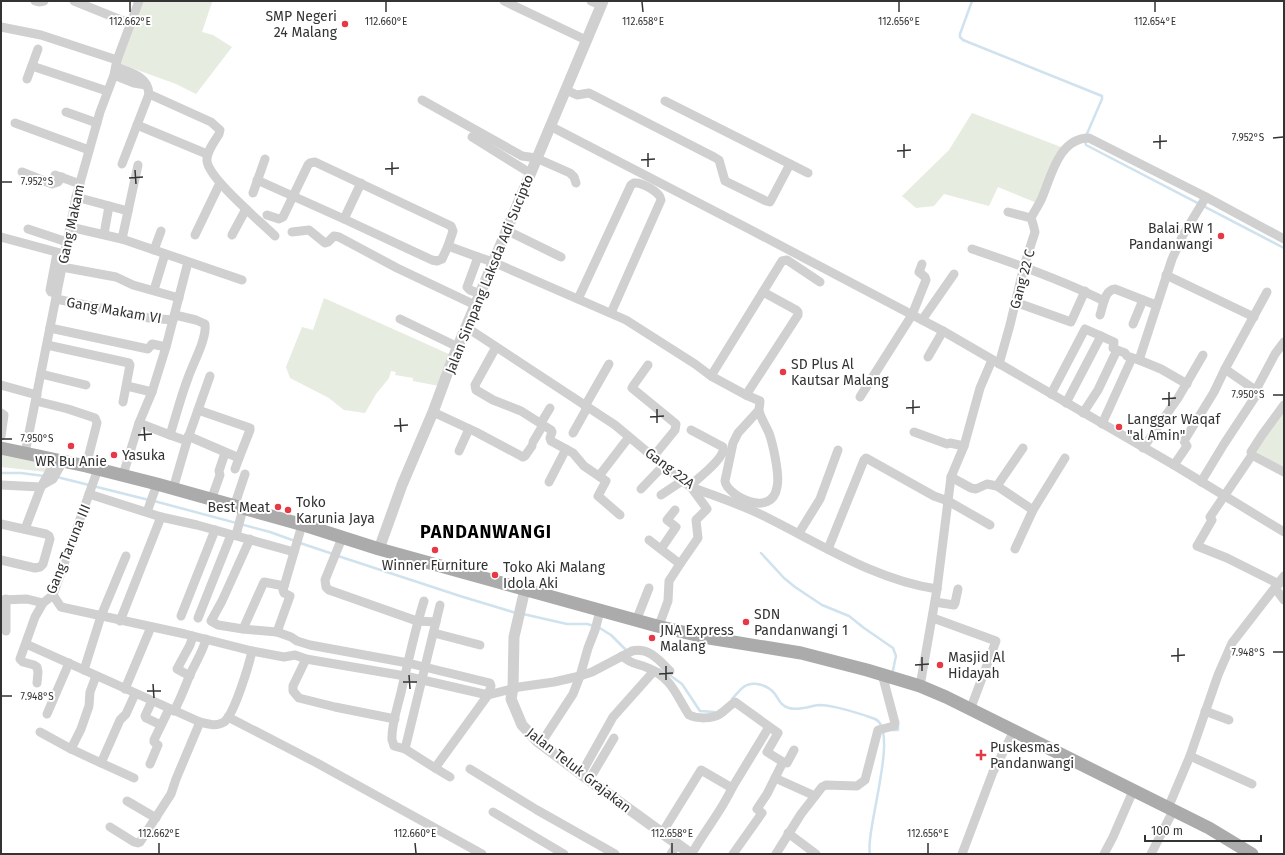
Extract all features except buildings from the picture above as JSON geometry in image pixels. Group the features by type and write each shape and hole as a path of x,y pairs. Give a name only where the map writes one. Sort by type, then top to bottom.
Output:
{"main road":[{"path":"1,448 25,453 92,480 123,475 211,500 239,511 302,525 342,538 525,589 597,621 636,621 709,638 801,653 882,674 920,686 1209,828 1252,854"}],"street":[{"path":"35,1 44,1"},
{"path":"74,1 131,24"},
{"name":"Gang Makam","path":"25,453 57,296 62,267 60,254 67,242 76,197 97,123 139,1"},
{"path":"504,1 586,40"},
{"name":"Jalan Simpang Laksda Adi Sucipto","path":"379,548 466,327 536,158 566,90 586,40 598,2"},
{"path":"1,27 41,35 143,78 149,88 149,94 122,164"},
{"path":"27,79 38,49"},
{"path":"32,66 107,91"},
{"path":"566,90 577,95 589,93 719,160 725,181 766,202 770,202 790,164"},
{"path":"149,94 217,126 220,130 207,154 206,160 208,167 220,183 275,236"},
{"path":"422,100 522,156 536,158 570,174 574,177 576,183"},
{"path":"665,101 808,173"},
{"path":"66,112 97,123"},
{"path":"15,123 89,150"},
{"path":"137,125 207,154"},
{"path":"550,126 943,331 1174,465 1284,532"},
{"path":"472,137 530,173"},
{"path":"1008,212 1031,218 1041,201 1058,159 1063,152 1085,138 1203,202 1284,239"},
{"path":"253,193 265,159"},
{"path":"257,180 293,197 344,219 432,260 437,261 442,259 453,231 450,225 312,162 306,169 293,197 282,218 279,219 267,214"},
{"path":"122,239 138,165"},
{"path":"22,172 52,184 58,182 59,176 80,184"},
{"path":"195,235 220,183"},
{"path":"578,299 631,186 634,183 639,183 658,194 661,200 611,313"},
{"path":"344,219 361,184"},
{"path":"76,197 128,211"},
{"path":"1102,424 1135,359 1172,258 1183,235 1203,202"},
{"path":"104,234 109,206"},
{"path":"232,235 246,209"},
{"name":"Gang 22 C","path":"920,686 933,618 951,477 964,446 980,388 995,362 1015,302 1024,266 1035,232 1031,218"},
{"path":"70,227 122,239 242,280"},
{"path":"28,229 67,242"},
{"path":"292,232 309,230 325,243 334,236 339,237 396,268 475,305"},
{"path":"506,230 561,257"},
{"path":"154,250 161,231"},
{"path":"1,238 60,254 50,290 57,296"},
{"path":"448,246 493,262 611,313 635,325 711,376 760,401 759,410 770,435 778,477 778,488 775,497 760,504 752,503 738,496 727,486 725,481 733,443 738,433 759,410"},
{"path":"972,249 1024,266 1085,291 1104,301"},
{"path":"154,290 165,254"},
{"path":"478,257 467,288 480,294"},
{"path":"711,376 784,260 820,282"},
{"path":"123,475 139,423 152,392 166,347 188,262"},
{"path":"860,398 912,315 926,280 925,277 919,272 922,264"},
{"path":"62,267 116,277 133,285 179,298"},
{"path":"922,320 954,274"},
{"path":"1166,275 1254,317"},
{"path":"1100,315 1104,301 1112,289 1156,305"},
{"path":"1015,302 1071,322 1085,291"},
{"path":"746,395 798,315 796,310 763,292"},
{"path":"1174,465 1187,446 1184,441 1209,402 1225,369 1267,292"},
{"name":"Gang Makam VI","path":"57,296 152,319 174,318 199,321 204,324 205,327 197,358 188,377 170,435"},
{"path":"1133,324 1143,300"},
{"path":"400,319 458,347"},
{"name":"Gang 22A","path":"466,327 610,422 691,487 752,510 847,559 897,580 918,586 937,589"},
{"path":"50,328 139,347 149,348 152,344 166,347"},
{"path":"1051,394 1085,329 1114,342 1113,348 1125,353 1127,356 1161,369 1187,384"},
{"path":"928,357 943,331"},
{"path":"1066,403 1101,336"},
{"path":"1201,482 1258,392 1258,386 1275,354 1284,342"},
{"path":"47,345 129,363 127,386 123,402"},
{"path":"496,347 475,389 491,399 521,411 552,431 550,438 551,440 573,453 584,466 606,481 598,496 620,515"},
{"path":"1083,413 1098,390 1117,350"},
{"path":"1144,448 1187,384 1203,355"},
{"path":"573,433 609,364"},
{"path":"648,365 632,388 676,424 675,430 653,457"},
{"path":"1225,369 1258,392"},
{"path":"41,374 86,385"},
{"path":"173,489 188,439 210,376"},
{"path":"1,385 37,398"},
{"path":"127,386 152,392"},
{"name":"Gang Taruna III","path":"37,398 94,417 97,423 92,480 53,595 43,603 35,617 20,658 23,662 37,667 37,683"},
{"path":"1284,405 1251,450 1252,455 1210,517 1212,520 1197,546 1279,582 1284,600"},
{"path":"433,412 523,457 532,444 550,408"},
{"path":"198,410 250,429 235,469"},
{"path":"1,413 4,415 1,436"},
{"path":"139,423 239,458"},
{"path":"459,451 469,429"},
{"path":"656,626 661,620 668,601 669,581 698,538 696,520 707,509 691,487 718,460 724,451 723,447 691,430"},
{"path":"914,432 947,444 950,443 964,446"},
{"path":"599,476 629,436"},
{"path":"997,486 1023,448"},
{"path":"549,482 566,449"},
{"path":"799,533 820,499 838,450"},
{"path":"211,500 220,475 219,471 225,453"},
{"path":"1252,455 1284,472"},
{"path":"828,549 866,458 990,525"},
{"path":"1015,549 1034,510 1065,458"},
{"path":"25,529 46,482 57,465"},
{"path":"641,489 663,466"},
{"path":"198,618 235,534 245,474"},
{"path":"951,477 971,488 976,489 987,484 997,486 1034,510"},
{"path":"92,480 150,504 161,517 235,534 250,539 295,547"},
{"path":"661,495 682,481"},
{"path":"1,485 46,482"},
{"path":"150,504 157,484"},
{"path":"661,549 676,527 667,520 675,510"},
{"path":"120,621 161,517"},
{"path":"1,524 49,536 50,539 43,564 40,567 35,568 1,560"},
{"path":"277,632 290,596 283,591 302,525"},
{"path":"181,616 215,530"},
{"path":"342,538 325,580 326,587 329,590 417,621 436,622"},
{"path":"250,539 211,621 213,624 243,629 277,632 292,637 297,641 408,663 488,682 491,686 488,695 435,768"},
{"path":"648,540 680,564"},
{"path":"84,670 101,616 126,556"},
{"path":"243,629 264,582 284,586"},
{"path":"1150,854 1170,810 1218,675 1232,643 1279,582"},
{"path":"636,621 650,588"},
{"name":"Jalan Teluk Grajakan","path":"525,589 514,637 514,688 511,699 522,725 537,741 585,777 662,834 693,852"},
{"path":"935,602 954,605 958,589"},
{"path":"53,595 61,607 120,621 193,636 252,651 284,657 295,655 306,659 405,676 488,695 514,688 580,676 592,672 632,651 644,650 649,652 670,671"},
{"path":"6,631 3,599 27,599 43,603"},
{"path":"424,601 417,621 395,719 392,742 394,746 405,749 450,778"},
{"path":"405,749 440,605"},
{"path":"933,618 996,641 970,710"},
{"path":"543,740 568,702 580,676 597,621"},
{"path":"125,688 151,627"},
{"path":"434,633 480,645"},
{"path":"190,676 177,669 190,645 193,636"},
{"path":"150,764 158,745 154,742 154,740 161,725 172,710 203,651 206,639"},
{"path":"295,655 295,643 297,641"},
{"path":"26,644 125,688 135,694 200,722 213,726 225,721 228,717 240,690 252,651"},
{"path":"623,656 635,665 647,667 668,681 674,688 689,715 692,717 713,717 720,714 736,702 778,733 767,752 783,762"},
{"path":"306,659 293,686 294,691 299,698 395,719"},
{"path":"47,714 69,663"},
{"path":"585,777 612,717 654,671"},
{"path":"776,854 788,833 822,787 826,785 852,786 861,784 865,780 878,730 894,726 895,723 882,674"},
{"path":"71,749 81,729 87,712 90,692 96,676"},
{"path":"101,763 120,720 126,714 135,694"},
{"path":"152,701 145,716 146,718 161,725"},
{"path":"1206,711 1229,720"},
{"path":"228,717 317,763 482,854"},
{"path":"110,827 138,843 171,794 200,722"},
{"path":"693,852 704,832 728,798 732,788 769,727"},
{"path":"962,854 993,772 1014,731"},
{"path":"40,732 71,749 134,778"},
{"path":"585,777 614,738"},
{"path":"733,854 762,813 757,809 767,794 783,762 787,762 794,750"},
{"path":"1190,756 1252,784"},
{"path":"662,834 698,767 732,788"},
{"path":"470,770 616,854"},
{"path":"775,778 814,796"},
{"path":"1104,854 1133,791"},
{"path":"127,801 156,818"},
{"path":"492,812 564,854"},
{"path":"788,833 816,854"},
{"path":"671,854 677,844"}],"shaded area":[{"path":"143,1 212,2 202,32 213,35 232,47 196,94 176,84 121,64 121,58"},
{"path":"972,113 1061,147 1037,203 998,187 989,206 944,194 934,206 916,208 902,196 949,150"},
{"path":"324,298 451,355 439,386 413,381 413,378 395,375 396,372 391,371 389,378 376,394 365,413 344,410 329,398 290,378 286,367 302,327 313,330"},
{"path":"1284,412 1284,467 1255,451"},
{"path":"1,454 51,464 46,472 1,467"}],"waterway":[{"path":"972,1 960,34 960,37 963,40 1102,96 1086,136"},
{"path":"1085,141 1086,145 1284,248"},
{"path":"1,473 21,473 44,476"},
{"path":"57,477 149,500"},
{"path":"154,501 270,532 295,541"},
{"path":"300,543 333,554"},
{"path":"761,553 784,578 795,587 822,605 849,616 893,648 896,656 893,670"},
{"path":"338,556 516,613"},
{"path":"523,614 567,624 587,624 598,627 611,635 627,651"},
{"path":"658,669 664,671 682,684 700,711 714,712"},
{"path":"732,699 745,686 757,684 769,688 779,701 789,708 796,709 825,705 875,719 882,727 884,741 880,782 872,824 870,854"},
{"path":"892,730 898,730 898,725"}],"place":[{"name":"SMP Negeri 24 Malang","path":"345,24"},
{"name":"Balai RW 1 Pandanwangi","path":"1221,236"},
{"name":"SD Plus Al Kautsar Malang","path":"783,372"},
{"name":"Langgar Waqaf \"al Amin\"","path":"1119,427"},
{"name":"WR Bu Anie","path":"71,446"},
{"name":"Yasuka","path":"114,455"},
{"name":"Best Meat","path":"278,507"},
{"name":"Toko Karunia Jaya","path":"288,510"},
{"name":"Winner Furniture","path":"435,550"},
{"name":"Toko Aki Malang Idola Aki","path":"495,575"},
{"name":"SDN Pandanwangi 1","path":"746,622"},
{"name":"JNA Express Malang","path":"652,638"},
{"name":"Masjid Al Hidayah","path":"940,665"},
{"name":"Puskesmas Pandanwangi","path":"981,755"}],"district":[{"name":"PANDANWANGI","path":"486,532"}]}
